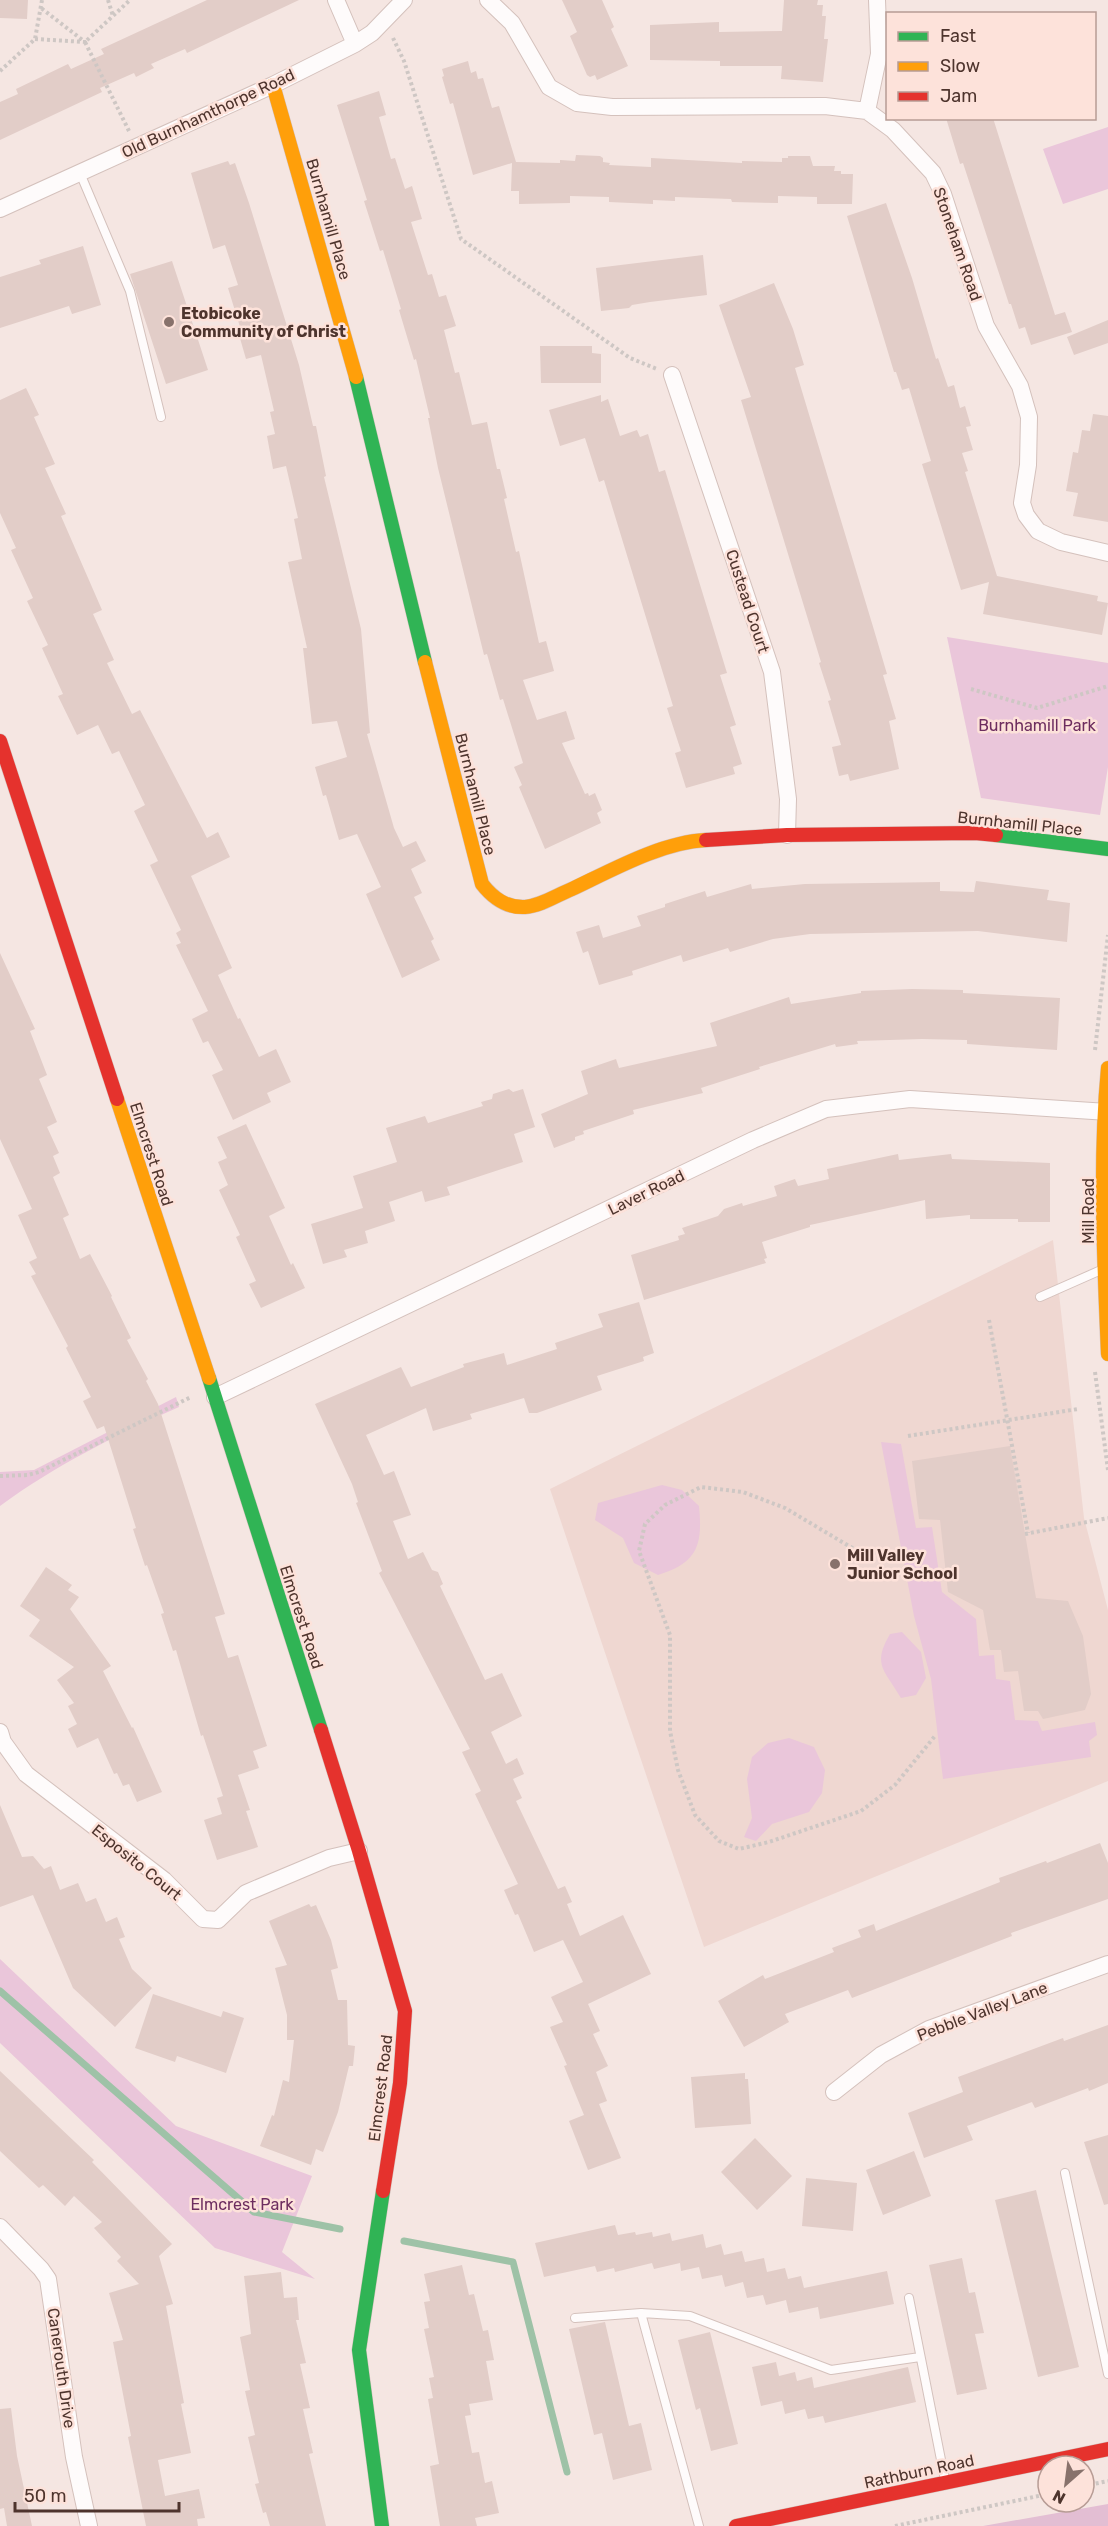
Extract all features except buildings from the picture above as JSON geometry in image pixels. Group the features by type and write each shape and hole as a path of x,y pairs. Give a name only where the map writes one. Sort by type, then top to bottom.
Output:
{"street":[{"path":"336,0 355,44"},
{"name":"Old Burnhamthorpe Road","path":"0,209 136,145 273,85 355,44 384,22 404,0"},
{"name":"Stoneham Road","path":"488,0 512,23 549,87 577,103 612,108 803,105 867,111 894,130 933,173 955,227 986,326 1020,386 1029,417 1028,465 1022,503 1026,515 1038,531 1061,542 1108,553"},
{"path":"867,111 879,54 878,0"},
{"name":"Burnhamill Place","path":"273,85 362,396 413,617 482,884 492,897 520,909 534,906 616,868 687,841 787,835 975,833 1108,849"},
{"name":"Custead Court","path":"672,375 772,672 788,799 787,835"},
{"name":"Elmcrest Road","path":"0,741 215,1397 359,1851 405,2011 400,2083 359,2350 382,2526"},
{"name":"Mill Road","path":"1108,1068 1104,1268 1108,1354"},
{"name":"Laver Road","path":"215,1397 753,1140 826,1109 910,1100 1106,1112"},
{"name":"Esposito Court","path":"0,1732 3,1742 26,1774 165,1880 204,1919 218,1920 246,1893 329,1857 359,1851"},
{"name":"Pebble Valley Lane","path":"834,2092 881,2055 929,2029 1108,1964"},
{"name":"Canerouth Drive","path":"0,2227 41,2268 48,2279 74,2457 89,2526"},
{"name":"Rathburn Road","path":"736,2526 1108,2449"}],"lane":[{"path":"80,173 130,291 161,417"},
{"path":"1040,1297 1104,1268"},
{"path":"1065,2173 1108,2374"},
{"path":"909,2298 946,2482"},
{"path":"575,2318 641,2313 690,2316 831,2370 920,2357"},
{"path":"641,2313 699,2526"}],"path":[{"path":"0,71 35,39 42,0"},
{"path":"108,0 113,16"},
{"path":"35,39 85,42 130,0"},
{"path":"41,8 85,42 136,145"},
{"path":"384,22 404,61 461,239 630,358 672,375"},
{"path":"971,689 1037,708 1108,686"},
{"path":"990,1320 1027,1533 1108,1518"},
{"path":"0,1476 28,1475 39,1472 195,1394"},
{"path":"908,1436 1078,1409"},
{"path":"900,1557 854,1549 785,1508 743,1492 701,1487 665,1505 645,1524 639,1551 670,1635 670,1731 678,1770 695,1815 719,1841 739,1849 769,1842 861,1812 894,1785 935,1736"},
{"path":"895,2526 1036,2497"}],"shaded area":[{"name":"Mill Valley Junior School","path":"1053,1240 1084,1518 1108,1610 1108,1781 704,1947 550,1489"},
{"path":"1108,2504 1108,2526 983,2526 1051,2514 1096,2514 1096,2506"}],"green space":[{"path":"1108,127 1108,189 1063,204 1043,149"},
{"name":"Burnhamill Park","path":"947,637 1108,663 1108,767 1100,815 981,798"},
{"path":"176,1397 179,1407 87,1452 43,1477 0,1506 0,1472 34,1470"},
{"path":"881,1442 901,1444 916,1528 932,1527 942,1592 976,1619 979,1656 994,1655 996,1679 1010,1681 1015,1720 1038,1721 1042,1731 1095,1722 1097,1735 1089,1741 1091,1757 943,1779 931,1679 914,1616"},
{"path":"662,1485 682,1490 699,1506 700,1532 695,1551 689,1558 681,1565 658,1575 634,1563 623,1538 595,1520 598,1503"},
{"path":"902,1632 921,1652 926,1678 916,1695 901,1698 885,1673 881,1660 890,1634"},
{"path":"789,1738 814,1747 825,1770 822,1793 809,1812 772,1824 756,1841 744,1837 752,1818 747,1779 752,1757 768,1743"},
{"name":"Elmcrest Park","path":"0,1959 176,2126 312,2176 282,2252 315,2279 215,2248 0,2043"}],"waterway":[{"path":"0,1991 254,2212 340,2229"},
{"path":"404,2241 513,2262 567,2472"}],"traffic: fast":[{"path":"356,377 425,662"},
{"path":"996,835 1108,849"},
{"path":"209,1378 321,1730"},
{"path":"382,2526 359,2350 383,2191"}],"traffic: slow":[{"path":"273,85 356,377"},
{"path":"425,662 482,884 500,901 518,907 537,905 655,851 706,840"},
{"path":"1108,1068 1103,1175 1108,1354"},
{"path":"117,1099 209,1378"}],"traffic: jam":[{"path":"0,741 117,1099"},
{"path":"706,840 787,835 975,833 996,835"},
{"path":"321,1730 405,2011 400,2083 383,2191"},
{"path":"736,2526 1108,2449"}],"place":[{"name":"Etobicoke Community of Christ","path":"169,322"},
{"name":"Mill Valley Junior School","path":"835,1564"}]}
